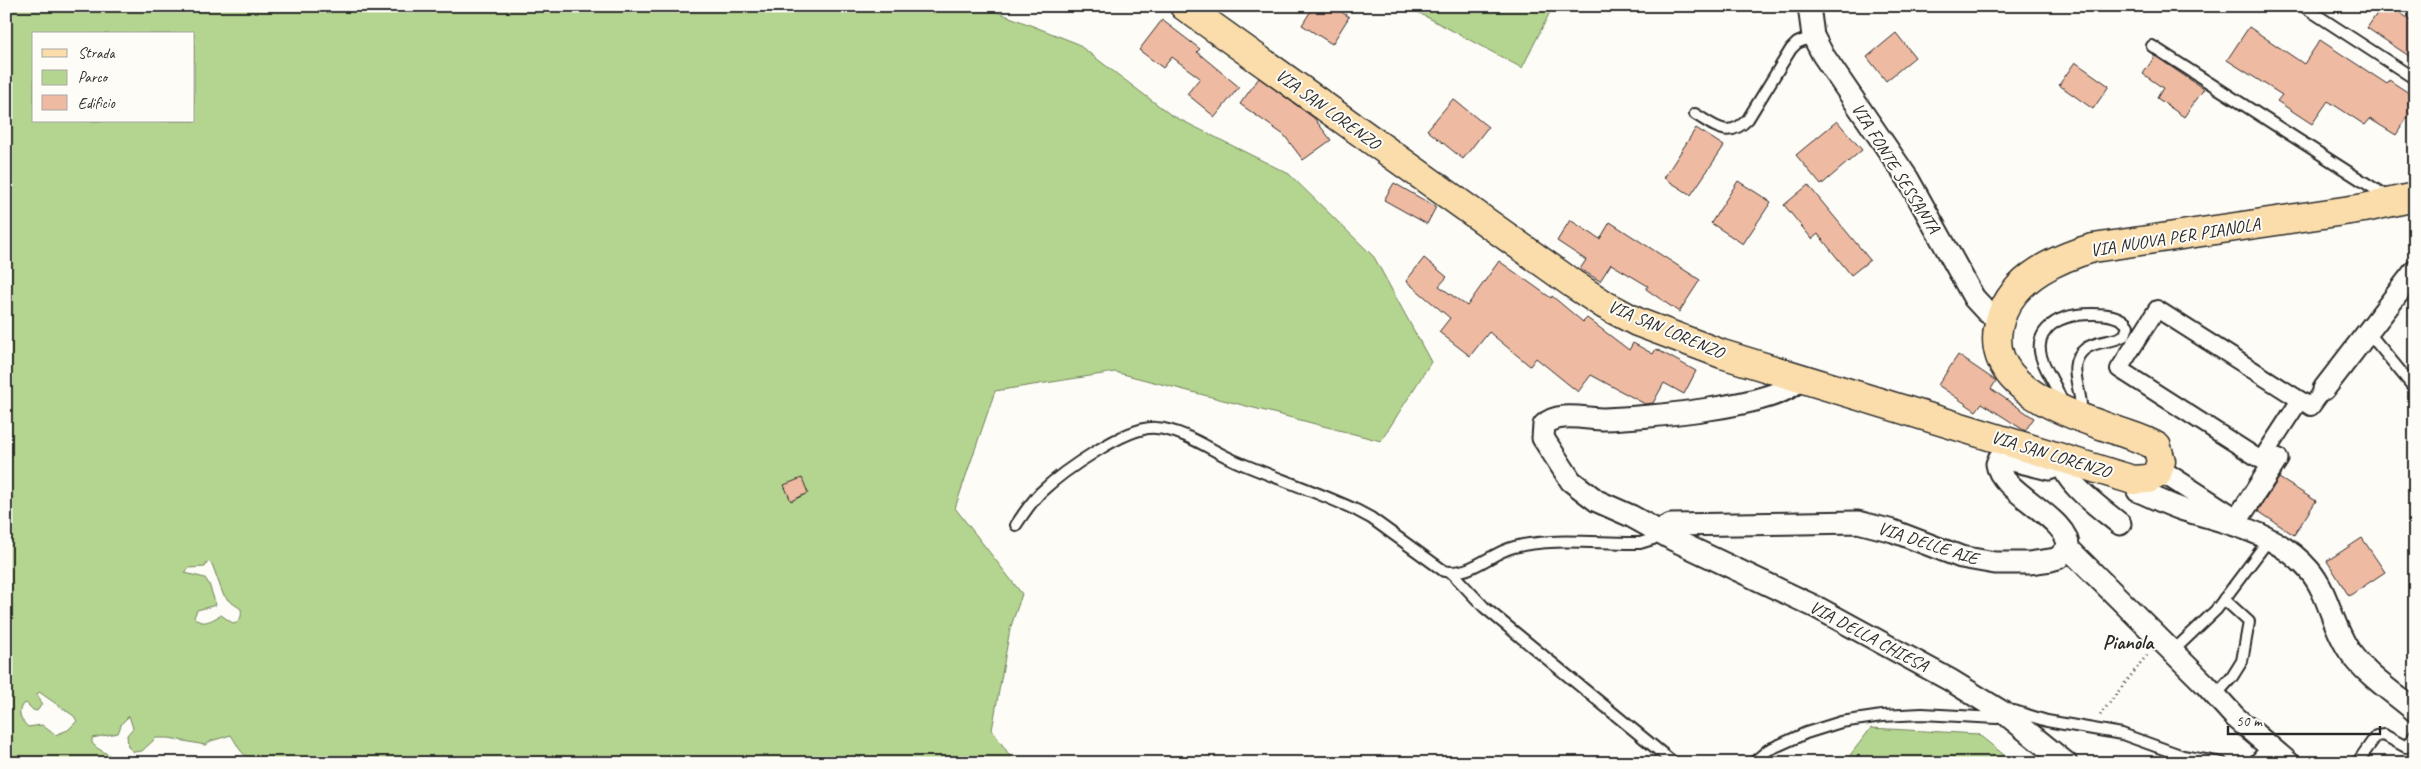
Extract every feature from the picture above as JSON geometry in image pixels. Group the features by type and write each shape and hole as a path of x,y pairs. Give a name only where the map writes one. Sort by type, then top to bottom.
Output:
{"main road":[{"name":"VIA SAN LORENZO","path":"1184,6 1605,305 1638,322 1677,338 2062,461 2133,480 2148,479 2160,470"},
{"name":"VIA NUOVA PER PIANOLA","path":"2160,470 2161,456 2157,447 2071,413 2024,389 2008,374 1997,345 1997,328 2009,299 2047,266 2076,253 2117,243 2276,222 2405,199"}],"street":[{"name":"VIA FONTE SESSANTA","path":"1809,6 1813,36 1824,55 1908,179 1974,298 1987,312 2000,317"},
{"path":"2300,400 2261,460 2119,369 2131,338 2157,310 2300,400 2311,407 2415,272"},
{"name":"VIA DELLA CHIESA","path":"1800,378 1797,384 1784,392 1732,406 1605,419 1562,418 1548,421 1544,425 1542,433 1545,443 1572,481 1597,500 1818,608 1972,692 2007,715 2066,763"},
{"path":"2120,524 2068,478 2062,461 2049,469 2004,458 1999,459 1997,466 2011,485 2060,529 2069,542 2068,548 2166,645 2235,717 2289,763"},
{"path":"2242,524 2278,459"},
{"path":"2160,470 2242,524 2270,538 2310,570 2342,640 2357,662 2415,711"},
{"path":"2138,491 2182,509 2242,524"},
{"name":"VIA DELLE AIE","path":"1660,532 1666,526 1685,524 1858,522 1893,531 1961,557 1995,564 2028,564 2051,560 2058,558 2068,548"}],"lane":[{"path":"2303,6 2415,79"},
{"path":"1695,114 1723,130 1729,131 1741,126 1791,49 1797,43 1813,36"},
{"path":"2152,46 2405,199"},
{"path":"2082,314 2104,314 2124,320 2128,326 2131,338 2092,345 2085,349 2077,360 2075,374 2081,400 2071,413 2060,397 2039,349 2041,338 2054,323 2067,317 2082,314"},
{"path":"2368,332 2415,389"},
{"path":"1016,525 1040,492 1073,467 1136,430 1155,428 1180,434 1239,463 1356,510 1371,518 1435,566 1452,573 1484,607 1674,763"},
{"path":"1452,573 1469,569 1493,555 1517,546 1537,544 1640,544 1652,539 1660,532"},
{"path":"2166,645 2199,628 2224,599 2270,538"},
{"path":"2215,696 2232,677 2242,660 2249,622 2224,599"},
{"path":"1753,763 1768,750 1806,732 1841,722 1890,715 1922,714 1983,718 2007,715 2011,712 2018,712 2042,720 2122,734 2183,756 2222,763"},
{"path":"2357,763 2376,736 2384,735 2406,747 2415,734"},
{"path":"2253,763 2269,745"}],"path":[{"path":"2096,729 2100,714 2166,645"}],"green space":[{"path":"6,6 993,6 992,10 1076,43 1171,115 1289,174 1374,257 1431,362 1381,441 1115,372 995,391 955,508 1022,594 1010,629 992,730 1015,763 258,763 258,760 245,755 231,735 211,741 205,745 169,738 156,738 142,751 134,752 128,747 127,735 133,728 129,716 122,723 118,733 92,738 92,743 97,748 121,762 149,763 6,763","holes":["208,561 212,564 223,594 241,609 240,618 234,624 221,615 204,622 200,622 194,617 197,610 216,605 205,578 185,573 188,568 205,567","39,692 74,716 77,721 68,730 55,735 42,725 28,727 23,722 20,711 22,705 26,703 33,710 37,711 42,704 37,694"]},
{"path":"1406,6 1553,6 1522,68"},
{"path":"1871,728 1978,734 2014,763 1844,763"}],"building":[{"path":"1314,6 1333,6 1349,17 1332,44 1302,25"},
{"path":"2382,6 2390,6 2415,23 2415,60 2367,28"},
{"path":"1162,20 1200,49 1197,52 1239,87 1215,117 1187,94 1200,78 1172,57 1163,68 1139,50"},
{"path":"2249,27 2304,64 2320,40 2387,84 2389,80 2415,97 2415,106 2396,135 2370,119 2365,125 2328,101 2312,124 2277,101 2282,95 2227,60"},
{"path":"1896,33 1915,57 1886,81 1867,57"},
{"path":"2155,56 2204,89 2184,117 2157,98 2163,88 2143,74"},
{"path":"2075,62 2109,86 2093,109 2059,85"},
{"path":"1259,78 1314,118 1331,140 1303,160 1284,135 1240,104"},
{"path":"1453,99 1488,127 1463,159 1427,130"},
{"path":"1837,121 1862,150 1821,185 1796,155"},
{"path":"1696,128 1724,146 1691,195 1664,178"},
{"path":"1738,181 1771,202 1743,244 1711,223"},
{"path":"1394,183 1436,207 1427,224 1384,200"},
{"path":"1808,185 1870,260 1851,275 1818,234 1812,239 1784,205"},
{"path":"1570,220 1600,239 1610,222 1700,280 1679,312 1646,289 1648,286 1611,264 1600,281 1580,269 1586,260 1557,241"},
{"path":"1424,258 1447,277 1439,286 1467,306 1499,261 1551,298 1552,296 1583,322 1587,318 1629,350 1633,343 1653,354 1656,349 1696,371 1684,394 1664,383 1653,403 1645,404 1591,375 1578,392 1536,358 1530,366 1489,332 1470,356 1439,332 1450,318 1406,281"},
{"path":"1958,355 1996,381 1991,389 2034,418 2025,431 1982,403 1976,411 1938,385"},
{"path":"802,478 808,493 791,501 784,485"},
{"path":"2279,478 2316,501 2294,535 2258,511"},
{"path":"2362,538 2385,572 2349,596 2327,561"}],"district":[{"name":"Pianola","path":"2128,642"}]}
